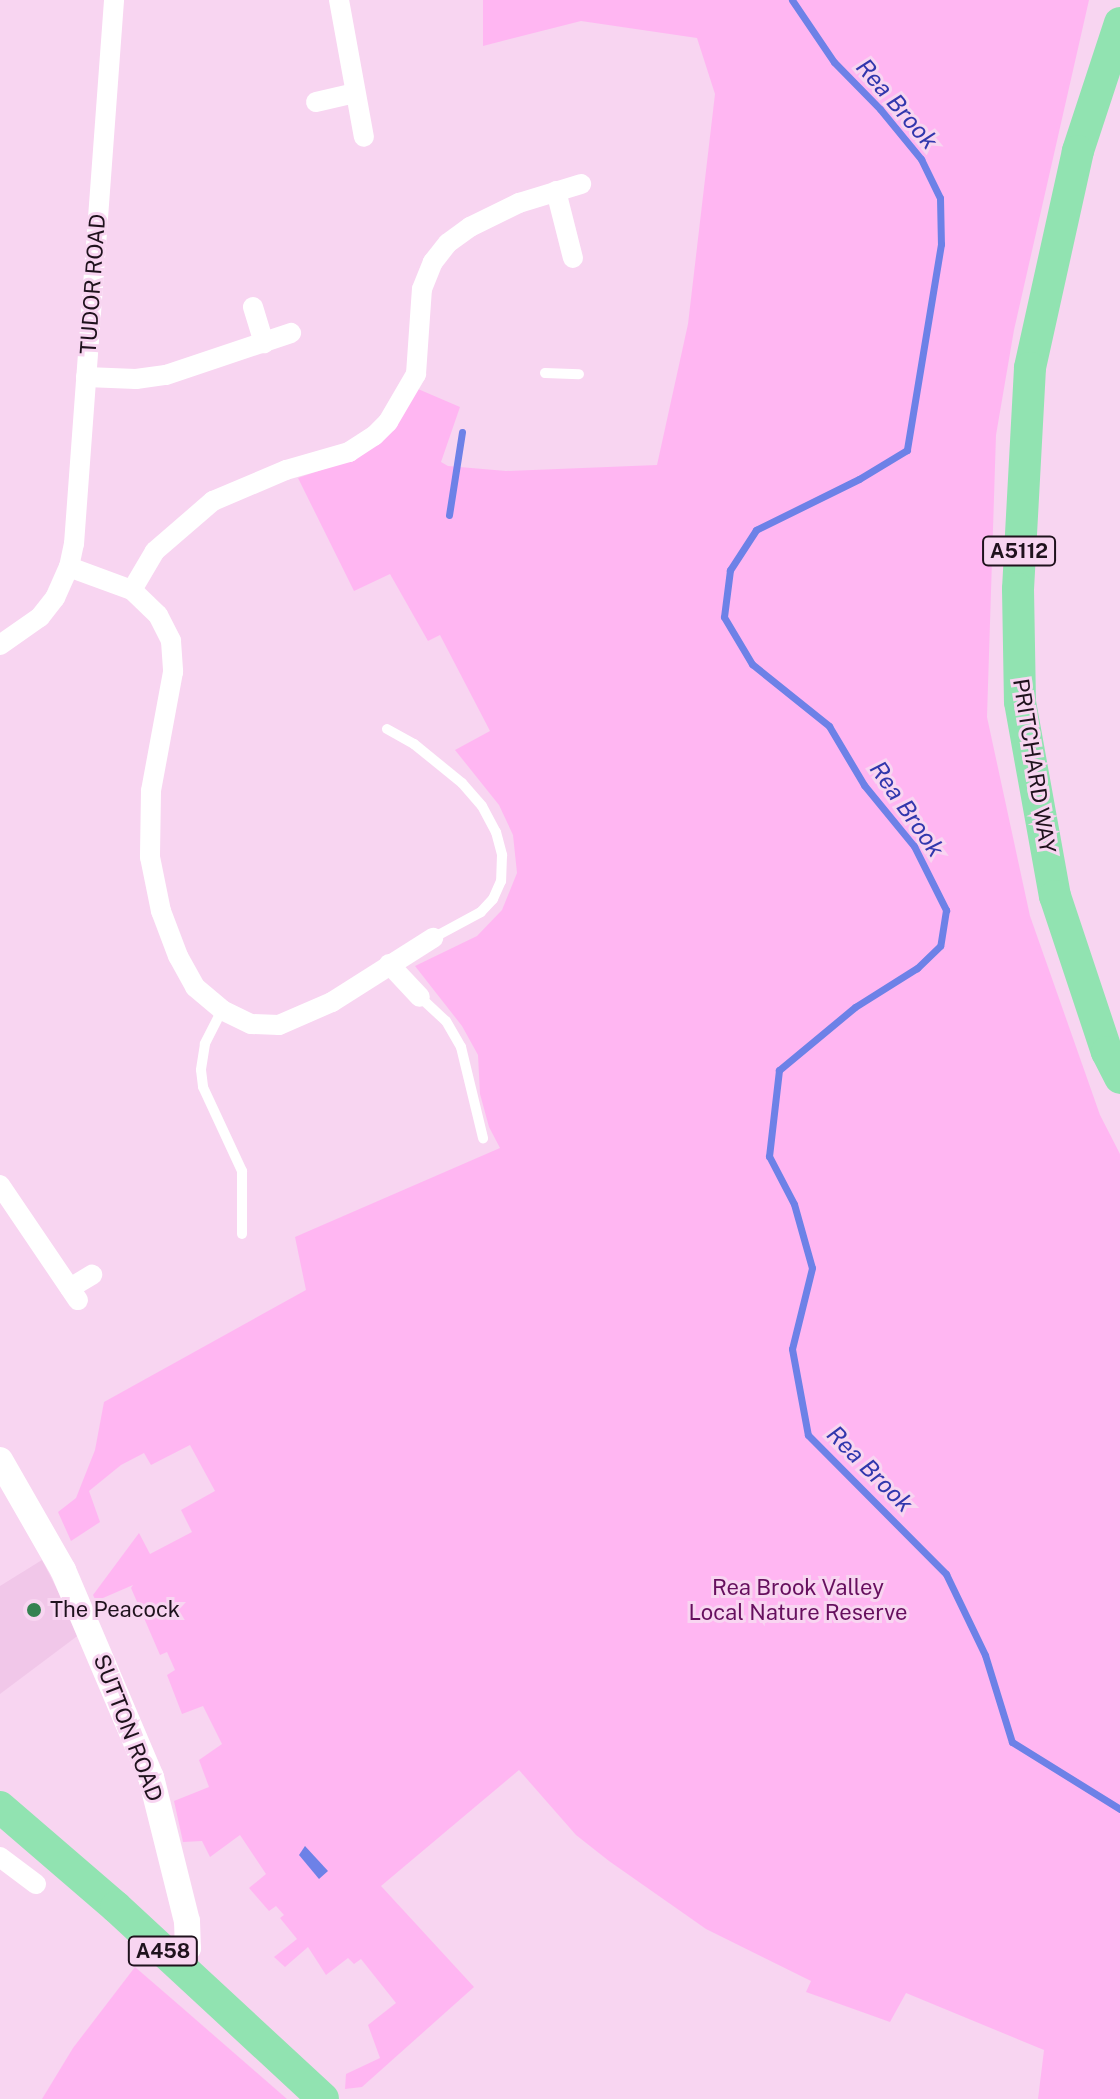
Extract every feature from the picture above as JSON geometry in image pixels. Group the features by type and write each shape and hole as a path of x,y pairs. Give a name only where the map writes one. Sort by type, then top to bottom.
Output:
{"main road":[{"name":"PRITCHARD WAY","path":"1120,23 1078,151 1030,368 1018,589 1020,702 1055,896 1107,1052 1120,1078"},
{"name":"A458","path":"0,1807 51,1848 323,2099"}],"street":[{"name":"TUDOR ROAD","path":"69,567 114,0"},
{"path":"339,0 364,137"},
{"path":"316,102 355,93"},
{"path":"132,590 155,551 213,501 286,470 349,452 388,422 416,374 422,289 433,262 448,243 494,214 581,184"},
{"path":"556,191 573,258"},
{"path":"253,307 264,343"},
{"path":"86,377 136,379 166,375 291,333"},
{"path":"0,645 40,617 55,598 69,567 132,590 158,615 171,641 173,672 151,791 150,857 161,911 178,956 195,987 222,1010 251,1024 279,1025 332,1002 433,938"},
{"path":"389,964 420,997"},
{"path":"0,1185 8,1214 74,1294 92,1275"},
{"name":"SUTTON ROAD","path":"0,1460 63,1570 151,1777 187,1921 188,1948 177,1964"},
{"path":"0,1857 36,1884"}],"lane":[{"path":"545,373 579,374"},
{"path":"387,729 414,744 462,783 482,806 496,832 502,855 501,881 493,899 481,912 433,938"},
{"path":"420,997 446,1021 461,1047 483,1138"},
{"path":"222,1010 205,1044 201,1070 203,1087 242,1171 242,1234"}],"shaded area":[{"name":"The Peacock","path":"42,1560 80,1634 0,1694 0,1586"}],"green space":[{"name":"Rea Brook Valley Local Nature Reserve","path":"483,0 1089,0 1014,330 996,435 987,717 1030,916 1100,1115 1120,1154 1120,2099 1038,2099 1044,2050 906,1993 890,2022 806,1992 811,1981 706,1929 609,1861 576,1835 519,1770 381,1886 474,1987 362,2087 345,2089 346,2074 380,2058 368,2025 396,2003 361,1959 354,1964 348,1958 326,1975 308,1947 285,1967 274,1957 297,1939 280,1918 284,1915 276,1906 269,1911 249,1888 266,1874 240,1835 210,1857 202,1841 183,1842 174,1801 209,1787 199,1760 222,1744 203,1706 182,1714 167,1675 175,1670 167,1652 160,1655 131,1588 133,1585 96,1601 93,1595 139,1533 150,1554 192,1532 181,1510 215,1491 190,1445 151,1465 144,1453 121,1465 89,1491 100,1522 71,1541 58,1512 76,1498 95,1450 104,1402 306,1290 295,1237 500,1148 489,1127 480,1094 478,1055 462,1026 415,966 477,936 502,910 517,873 513,835 499,805 455,750 490,731 440,635 428,641 390,574 354,591 298,478 342,463 418,389 460,407 441,462 448,466 506,471 657,465 688,324 715,94 697,38 581,21 483,46"},
{"path":"135,1967 287,2099 42,2099 73,2048"}],"water":[{"path":"305,1846 328,1871 319,1879 299,1855"}],"waterway":[{"name":"Rea Brook","path":"792,0 834,62 880,109 921,159 940,198 941,244 907,450 859,479 756,530 730,570 724,617 752,664 829,726 864,785 914,846 946,910 940,946 917,968 855,1007 779,1070 769,1156 794,1204 812,1268 792,1349 808,1435 946,1574 985,1655 1012,1742 1120,1809"},
{"path":"449,515 462,432"}],"place":[{"name":"The Peacock","path":"34,1610"}]}
